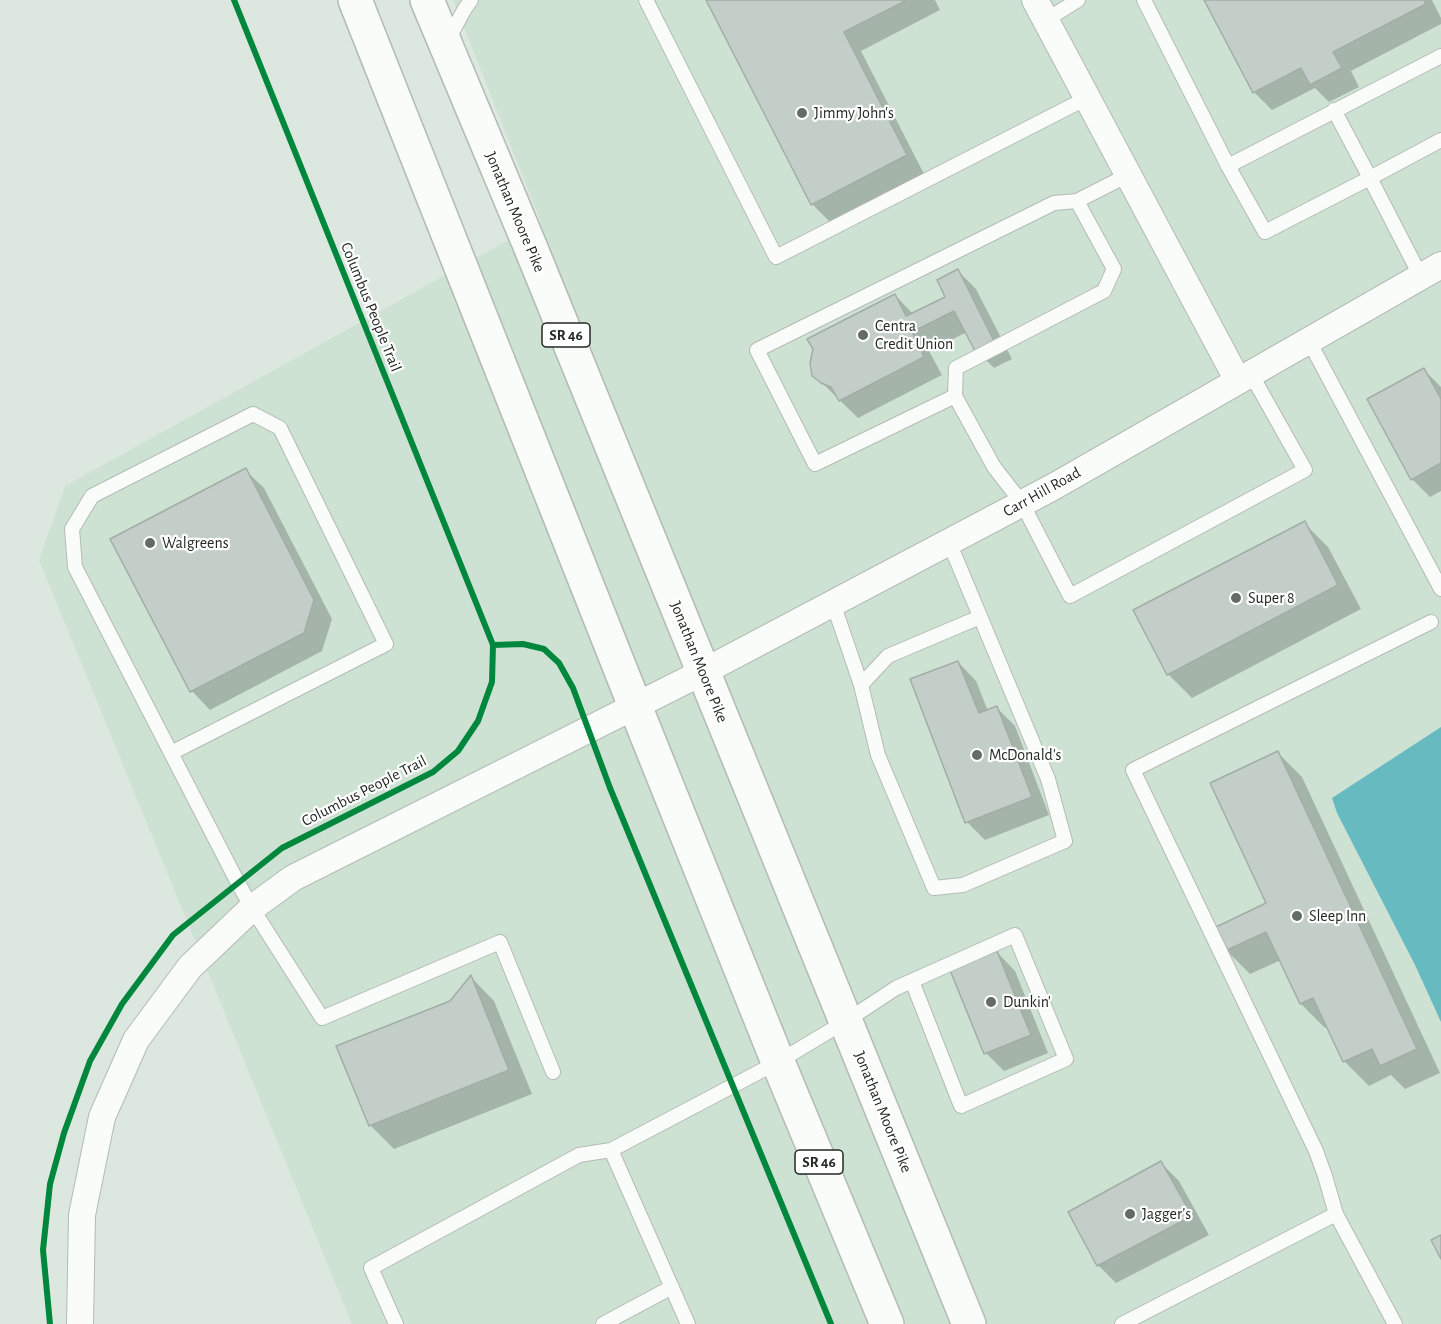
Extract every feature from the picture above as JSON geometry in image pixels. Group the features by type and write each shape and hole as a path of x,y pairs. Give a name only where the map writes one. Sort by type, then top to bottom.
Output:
{"highway":[{"name":"SR 46","path":"355,0 778,1062 887,1324"},
{"name":"Jonathan Moore Pike","path":"427,0 539,267 969,1324"}],"street":[{"path":"1040,10 1128,175 1245,378"},
{"name":"Carr Hill Road","path":"80,1324 82,1215 102,1117 136,1040 190,967 252,908 293,878 703,672 1022,503 1431,271"}],"lane":[{"path":"446,44 471,0"},
{"path":"645,0 776,257 1087,98"},
{"path":"1040,10 1078,0"},
{"path":"1144,0 1228,166 1265,232 1441,140"},
{"path":"1228,166 1441,56"},
{"path":"1334,110 1370,178 1431,271"},
{"path":"955,396 815,464 757,350 1054,204 1077,201 1128,175"},
{"path":"1077,201 1114,269 1104,291 956,368 955,396 994,467 1022,503 1070,596 1305,470 1245,378"},
{"path":"1309,341 1441,589"},
{"path":"171,753 386,644 280,428 253,414 92,496 72,529 75,567 171,753 252,908 322,1018 500,942 553,1072"},
{"path":"834,603 861,685 878,755 934,888 963,885 1065,841 1048,779 949,542"},
{"path":"861,685 888,656 980,617"},
{"path":"1395,1324 1336,1214 1316,1151 1133,770 1431,622"},
{"path":"396,1324 371,1268 579,1155 611,1150 778,1062 896,988 1015,935 1066,1059 961,1106 912,981"},
{"path":"611,1150 688,1324"},
{"path":"1122,1324 1336,1214"},
{"path":"603,1324 672,1287"}],"shaded area":[{"path":"453,0 1441,0 1441,1324 352,1324 39,560 65,486 541,222"}],"water":[{"path":"1441,727 1441,1022 1415,965 1337,813 1332,798"}],"building":[{"path":"706,0 907,0 844,32 907,155 811,205"},
{"path":"1204,0 1424,0 1426,4 1333,52 1342,68 1310,85 1301,68 1253,93"},
{"name":"Centra Credit Union","path":"958,269 994,341 975,351 954,311 912,332 924,357 839,401 831,387 812,376 810,363 813,349 807,339 895,294 906,316 945,297 937,280"},
{"path":"1424,368 1441,399 1441,463 1411,480 1367,399"},
{"name":"Walgreens","path":"246,468 314,600 304,633 190,692 110,539"},
{"name":"Super 8","path":"1305,521 1338,585 1167,675 1133,610"},
{"name":"McDonald's","path":"958,661 979,713 997,706 1032,797 965,823 910,679"},
{"name":"Sleep Inn","path":"1278,751 1417,1049 1380,1066 1372,1049 1343,1062 1313,998 1300,1004 1266,932 1225,951 1214,928 1266,903 1210,783"},
{"name":"Dunkin'","path":"997,951 1031,1035 984,1054 950,970"},
{"path":"471,975 509,1070 369,1126 336,1046 450,1001"},
{"name":"Jagger's","path":"1161,1161 1192,1216 1097,1266 1068,1212"},
{"path":"1441,1235 1441,1259 1431,1240"}],"cycle path":[{"name":"Columbus People Trail","path":"50,1324 43,1250 50,1184 64,1133 90,1061 122,1004 173,935 282,848 433,772 458,751 478,721 492,682 493,645 234,0"},
{"path":"493,645 523,644 544,649 559,663 573,688 610,788 831,1324"}],"place":[{"name":"Jimmy John's","path":"802,113"},
{"name":"Centra Credit Union","path":"863,335"},
{"name":"Walgreens","path":"150,543"},
{"name":"Super 8","path":"1236,598"},
{"name":"McDonald's","path":"977,755"},
{"name":"Sleep Inn","path":"1297,916"},
{"name":"Dunkin'","path":"991,1002"},
{"name":"Jagger's","path":"1130,1214"}]}
